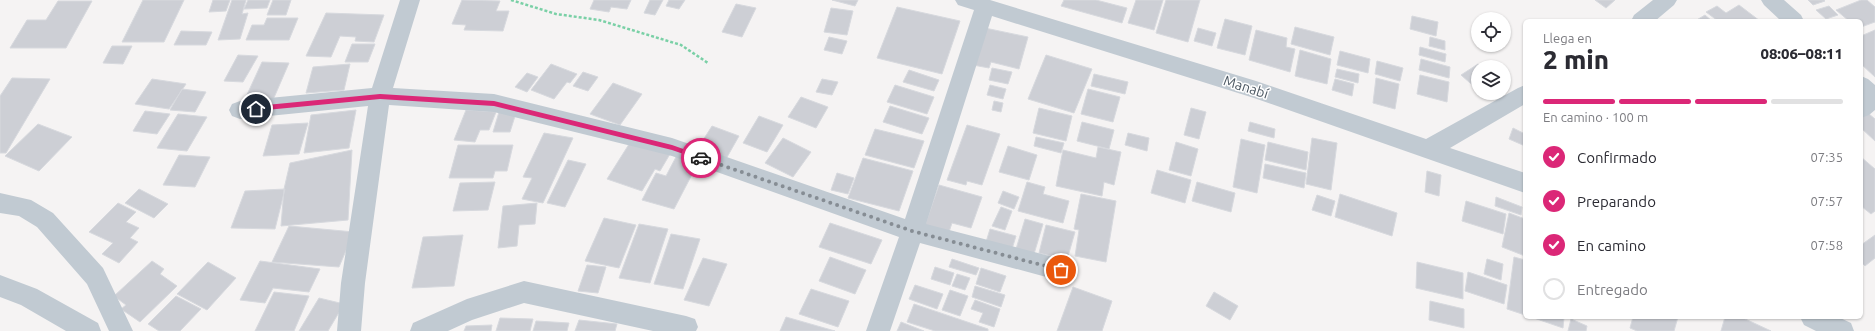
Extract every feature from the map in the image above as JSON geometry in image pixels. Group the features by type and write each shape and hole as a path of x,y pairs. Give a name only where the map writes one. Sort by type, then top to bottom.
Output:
{"street":[{"path":"349,331 353,283 380,96 410,0"},
{"path":"1643,19 1667,0"},
{"path":"1772,0 1792,19"},
{"path":"878,331 930,180 975,3"},
{"name":"Manabí","path":"975,3 1256,90 1523,182"},
{"path":"1863,87 1875,98 1863,107"},
{"path":"1428,149 1523,95"},
{"path":"240,110 380,96 494,103 672,147 912,231 1061,270"},
{"path":"0,203 23,207 45,220 95,276 121,331"},
{"path":"0,286 29,297 89,331"},
{"path":"422,331 467,310 524,292 686,327"},
{"path":"1816,319 1842,331"}],"path":[{"path":"511,0 556,14 599,20 681,45 708,63"}],"building":[{"path":"143,0 184,0 164,42 122,42"},
{"path":"213,0 230,0 226,11 209,12"},
{"path":"232,0 246,0 242,14 248,13 240,39 218,40"},
{"path":"248,0 270,0 267,8 244,9"},
{"path":"273,0 291,0 286,15 267,15"},
{"path":"462,0 500,1 496,11 509,11 503,31 464,30 466,25 452,24"},
{"path":"594,0 631,0 627,9 611,7 609,12 590,9"},
{"path":"650,0 663,0 655,15 644,13"},
{"path":"669,0 685,0 679,9 666,6"},
{"path":"832,0 858,0 855,6"},
{"path":"1064,0 1096,0 1127,8 1122,23 1061,6"},
{"path":"1136,0 1163,0 1154,30 1128,23"},
{"path":"1166,0 1200,0 1188,42 1156,33"},
{"path":"1595,0 1615,0 1606,8"},
{"path":"1808,0 1824,0 1825,1 1813,5"},
{"path":"1861,0 1867,0 1875,7 1875,22 1863,26 1863,19 1847,19 1836,10"},
{"path":"58,1 92,1 66,48 10,48 27,20 46,20"},
{"path":"736,4 756,8 742,37 722,32"},
{"path":"1739,5 1757,19 1715,19 1706,12 1717,6 1726,13"},
{"path":"1829,6 1838,15 1826,19 1816,10"},
{"path":"897,7 960,21 942,74 877,58"},
{"path":"831,8 853,11 847,35 824,32"},
{"path":"326,13 384,15 374,42 355,41 356,37 340,36 331,57 306,56"},
{"path":"1705,15 1710,19 1698,19"},
{"path":"1412,16 1438,22 1436,36 1410,29"},
{"path":"267,18 298,18 289,40 246,40 252,25 264,25"},
{"path":"1225,19 1252,26 1245,55 1217,48"},
{"path":"1295,27 1334,37 1330,55 1291,44"},
{"path":"985,28 1028,37 1019,69 991,62 989,68 973,65"},
{"path":"1198,28 1216,33 1212,46 1194,41"},
{"path":"1256,30 1287,38 1286,47 1295,49 1290,72 1249,60"},
{"path":"1875,30 1875,77 1863,66 1863,35"},
{"path":"181,31 212,32 206,45 174,45"},
{"path":"829,37 847,41 842,54 824,50"},
{"path":"1430,37 1445,41 1445,50 1429,46"},
{"path":"352,44 375,44 368,62 345,62"},
{"path":"112,46 132,46 123,64 103,63"},
{"path":"1420,47 1446,54 1445,62 1419,55"},
{"path":"1300,50 1331,59 1327,84 1295,76"},
{"path":"1340,51 1370,59 1368,73 1337,65"},
{"path":"238,55 258,56 243,82 224,81"},
{"path":"1046,55 1092,69 1074,113 1028,99"},
{"path":"1421,59 1450,67 1449,78 1419,70"},
{"path":"1377,61 1403,68 1400,81 1375,74"},
{"path":"262,62 289,63 273,100 245,99"},
{"path":"350,64 344,90 306,93 313,67"},
{"path":"551,64 577,74 570,83 567,82 554,99 531,90"},
{"path":"992,68 1012,72 1008,84 989,80"},
{"path":"1337,69 1359,74 1358,83 1335,77"},
{"path":"1471,69 1471,84 1461,75"},
{"path":"909,70 939,80 934,91 903,82"},
{"path":"583,72 598,77 588,91 573,86"},
{"path":"527,73 538,77 527,92 515,87"},
{"path":"1094,74 1128,82 1125,94 1091,86"},
{"path":"1420,75 1449,82 1447,102 1417,94"},
{"path":"12,78 50,79 6,153 0,153 0,96"},
{"path":"1376,78 1399,84 1395,109 1373,103"},
{"path":"152,79 186,84 169,109 135,104"},
{"path":"822,79 838,82 832,95 816,92"},
{"path":"1335,79 1354,84 1352,96 1332,90"},
{"path":"613,83 642,94 620,125 590,114"},
{"path":"895,85 934,97 927,114 887,102"},
{"path":"990,85 1006,89 1003,99 987,95"},
{"path":"182,89 206,92 195,112 170,110"},
{"path":"1088,89 1120,97 1113,122 1081,114"},
{"path":"801,97 828,107 816,128 788,117"},
{"path":"994,101 1003,103 1001,112 992,110"},
{"path":"890,106 929,118 922,134 883,122"},
{"path":"1039,108 1072,116 1066,141 1033,133"},
{"path":"1191,108 1206,112 1199,139 1184,135"},
{"path":"356,110 349,148 304,153 311,115"},
{"path":"466,110 496,112 489,130 480,130 475,142 454,140"},
{"path":"145,111 170,114 157,134 133,131"},
{"path":"499,112 516,113 510,132 493,132"},
{"path":"1868,113 1875,119 1875,141 1863,130 1863,115"},
{"path":"178,114 207,117 187,151 157,148"},
{"path":"759,116 783,125 767,152 743,143"},
{"path":"1082,122 1114,130 1109,149 1077,141"},
{"path":"1250,122 1275,129 1274,138 1248,131"},
{"path":"308,123 299,154 263,156 272,125"},
{"path":"38,124 72,137 39,171 5,156"},
{"path":"967,125 1000,134 982,185 967,181 966,185 947,180"},
{"path":"712,126 739,136 726,159 698,148"},
{"path":"1513,128 1523,133 1523,145 1509,139"},
{"path":"875,129 924,141 914,168 865,155"},
{"path":"544,133 573,138 543,203 522,199 532,178 523,177"},
{"path":"1128,133 1149,138 1147,151 1125,145"},
{"path":"1036,137 1064,143 1061,153 1034,146"},
{"path":"783,138 811,152 793,177 765,163"},
{"path":"1312,138 1337,143 1331,190 1306,184"},
{"path":"1241,139 1265,145 1257,193 1233,187"},
{"path":"631,141 670,154 660,171 655,169 642,191 607,179"},
{"path":"1176,142 1198,149 1191,176 1169,170"},
{"path":"1268,142 1308,152 1306,170 1265,160"},
{"path":"458,145 513,145 507,171 495,171 493,178 449,178"},
{"path":"1008,146 1037,155 1029,180 999,172"},
{"path":"1098,147 1121,152 1114,185 1104,182 1102,196 1056,186 1063,150 1096,158"},
{"path":"352,150 348,220 281,226 284,189 290,163"},
{"path":"179,155 210,157 195,187 163,185"},
{"path":"677,155 699,161 674,209 642,200 656,173 666,176"},
{"path":"863,158 913,171 899,211 848,198"},
{"path":"1863,159 1875,169 1875,211 1871,214 1863,208"},
{"path":"568,160 586,164 565,207 547,203"},
{"path":"1265,164 1306,173 1304,188 1263,178"},
{"path":"1157,170 1191,180 1185,203 1151,193"},
{"path":"1427,171 1441,175 1439,196 1425,192"},
{"path":"837,173 854,178 848,194 831,190"},
{"path":"495,182 488,210 453,211 460,183"},
{"path":"1027,182 1045,187 1043,194 1069,201 1063,223 1018,211"},
{"path":"1197,182 1235,193 1231,212 1192,201"},
{"path":"939,185 982,197 971,228 952,223 948,235 924,228"},
{"path":"139,189 168,204 154,218 125,203"},
{"path":"285,189 275,229 231,228 245,191"},
{"path":"1003,191 1019,197 1014,209 998,203"},
{"path":"1081,194 1116,201 1106,262 1075,256 1079,230 1074,229"},
{"path":"1340,194 1397,213 1392,236 1335,217"},
{"path":"1317,195 1335,201 1331,216 1312,210"},
{"path":"1496,197 1522,207 1521,215 1495,206"},
{"path":"1466,201 1506,214 1503,234 1462,221"},
{"path":"118,203 136,212 126,222 139,228 130,238 138,242 119,263 102,254 113,243 89,232"},
{"path":"537,203 535,224 519,225 517,246 498,248 503,206"},
{"path":"1001,207 1012,211 1005,230 992,226"},
{"path":"1509,213 1523,218 1523,255 1502,247"},
{"path":"604,218 636,225 619,268 585,261"},
{"path":"1025,219 1043,224 1034,254 1016,249"},
{"path":"830,223 882,240 871,264 819,247"},
{"path":"639,224 668,229 650,283 619,278"},
{"path":"1046,225 1075,232 1067,260 1039,253"},
{"path":"289,226 354,232 339,267 272,262"},
{"path":"990,229 1016,236 1012,249 986,242"},
{"path":"671,234 700,239 683,289 654,284"},
{"path":"463,235 454,286 412,288 423,237"},
{"path":"1875,235 1875,258 1865,266 1863,264 1863,244"},
{"path":"830,257 866,270 855,294 819,281"},
{"path":"1514,257 1523,259 1523,314 1507,309"},
{"path":"703,258 727,264 709,306 684,300"},
{"path":"952,259 979,268 976,275 949,267"},
{"path":"1487,259 1503,264 1501,280 1484,274"},
{"path":"152,261 164,269 160,274 177,286 140,322 121,309 126,305 114,296"},
{"path":"260,261 320,269 309,292 273,288 265,303 240,300"},
{"path":"208,262 236,278 207,310 177,294"},
{"path":"1417,262 1463,273 1463,299 1416,288"},
{"path":"587,265 606,267 598,293 578,291"},
{"path":"935,267 954,273 950,285 931,279"},
{"path":"981,268 1006,276 1000,292 976,284"},
{"path":"1468,272 1507,285 1504,304 1465,291"},
{"path":"957,274 970,278 965,290 952,286"},
{"path":"915,285 943,294 937,309 909,299"},
{"path":"975,286 1005,295 1001,307 972,297"},
{"path":"1073,287 1112,301 1102,331 1057,331"},
{"path":"811,289 849,301 838,327 799,314"},
{"path":"950,290 968,296 960,316 942,310"},
{"path":"274,292 309,296 294,331 255,331"},
{"path":"1214,292 1238,306 1230,320 1206,306"},
{"path":"176,296 201,309 180,331 159,331 148,324"},
{"path":"319,298 344,304 328,331 299,331"},
{"path":"975,300 1000,309 994,327 979,322 983,313 971,309"},
{"path":"1430,301 1464,309 1464,328 1429,320"},
{"path":"914,304 988,329 988,331 935,331 907,322"},
{"path":"786,317 835,331 780,331"},
{"path":"500,318 533,319 530,331 496,331"},
{"path":"1537,319 1564,319 1563,328"},
{"path":"1571,319 1587,326 1586,331 1568,331"},
{"path":"1632,319 1677,319 1674,331 1637,331 1630,328"},
{"path":"1724,319 1745,319 1771,331 1721,331"},
{"path":"579,320 617,324 615,331 575,331"},
{"path":"536,321 569,323 567,331 533,331"},
{"path":"901,322 924,331 897,331"},
{"path":"492,325 491,331 464,331 466,326"}],"way so far":[{"path":"701,158 912,231 1061,270"}],"route":[{"path":"256,109 380,96 494,103 672,147 701,158"}]}
